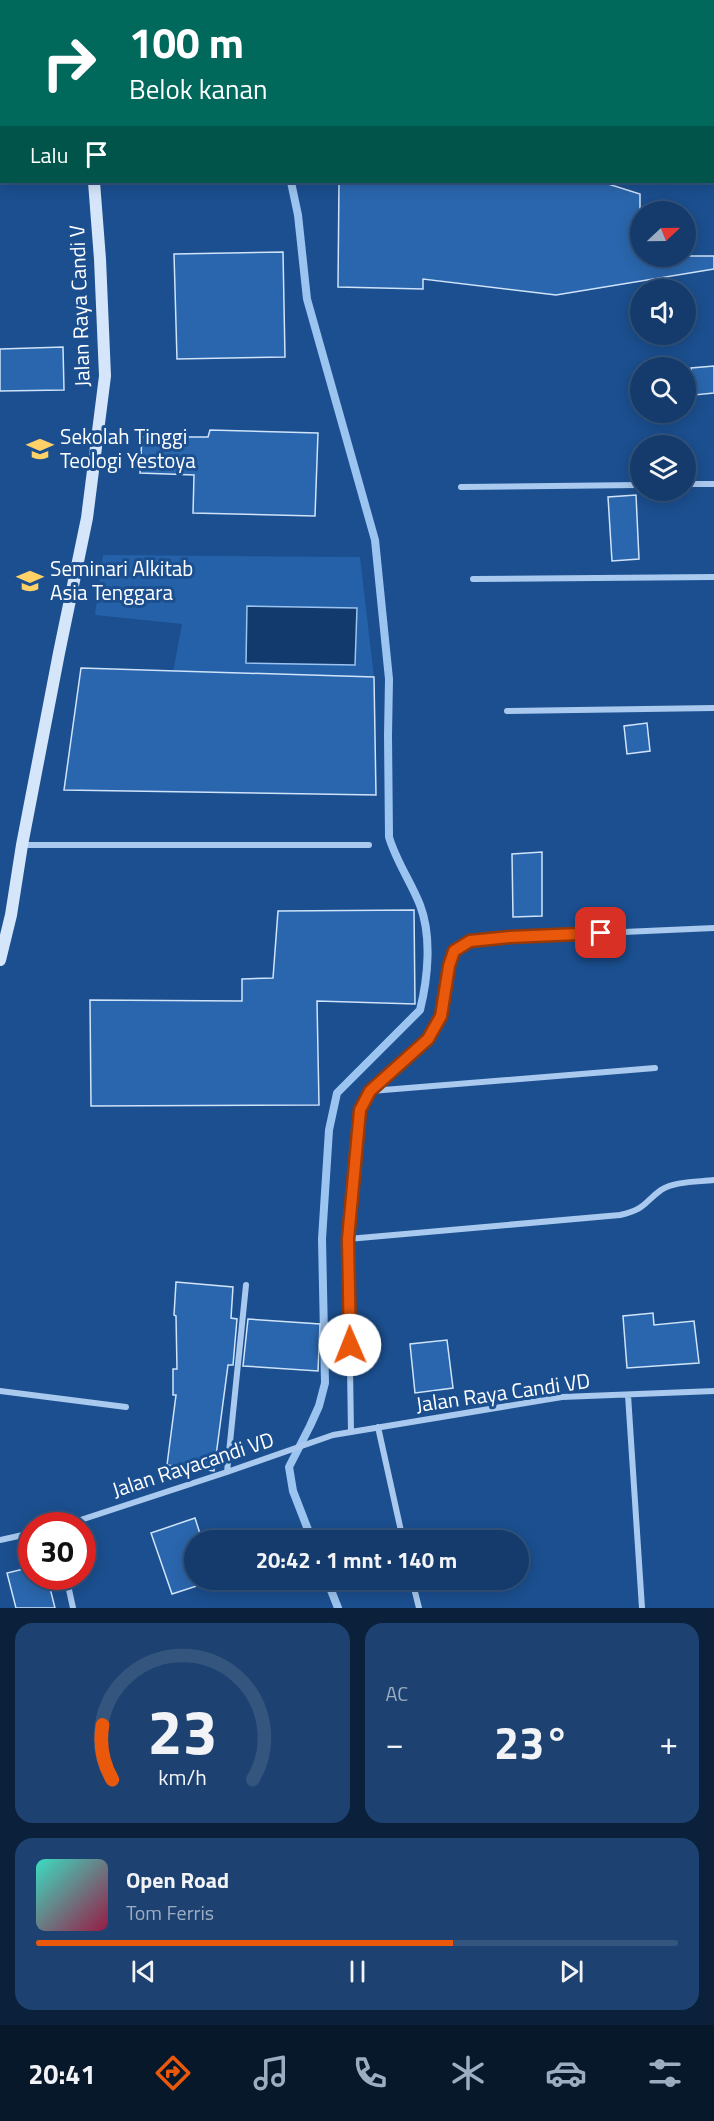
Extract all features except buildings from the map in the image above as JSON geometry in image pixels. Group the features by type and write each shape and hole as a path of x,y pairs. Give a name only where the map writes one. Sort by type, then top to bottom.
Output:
{"street":[{"name":"Jalan Raya Candi V","path":"0,960 11,915 22,845 87,518 105,376 100,259 93,183"},
{"path":"696,484 714,484"},
{"path":"461,487 630,485"},
{"path":"473,579 714,577"},
{"path":"507,711 714,708"},
{"path":"22,845 369,844"},
{"path":"351,1432 348,1239 360,1110 370,1091 428,1039 441,1016 449,966 454,951 470,941 510,937 714,928"},
{"path":"370,1091 655,1068"},
{"path":"348,1239 620,1215 644,1207 662,1190 676,1185 714,1180"},
{"path":"227,1472 246,1285"},
{"name":"Jalan Raya Candi VD","path":"333,1435 562,1397 714,1390"},
{"path":"0,1391 126,1407"},
{"path":"628,1395 642,1608"},
{"path":"378,1427 402,1530"},
{"name":"Jalan Rayacandi VD","path":"96,1515 277,1456 333,1435"},
{"path":"0,1540 18,1536"},
{"path":"69,1590 73,1608"},
{"path":"414,1590 419,1608"}],"shaded area":[{"path":"103,555 360,557 374,677 173,672 182,624 95,615"},
{"path":"247,606 357,608 355,665 246,663"}],"waterway":[{"path":"291,183 298,215 307,299 375,540 389,679 389,837 424,917 428,957 420,1010 337,1093 329,1130 322,1239 325,1383 319,1406 289,1467 293,1491 308,1530"},
{"path":"331,1590 338,1608"}],"place":[{"name":"Sekolah Tinggi Teologi Yestoya","path":"40,449"},
{"name":"Seminari Alkitab Asia Tenggara","path":"30,581"}],"route":[{"path":"350,1345 348,1239 360,1110 370,1091 428,1039 441,1016 449,966 454,951 470,941 601,933"}]}
